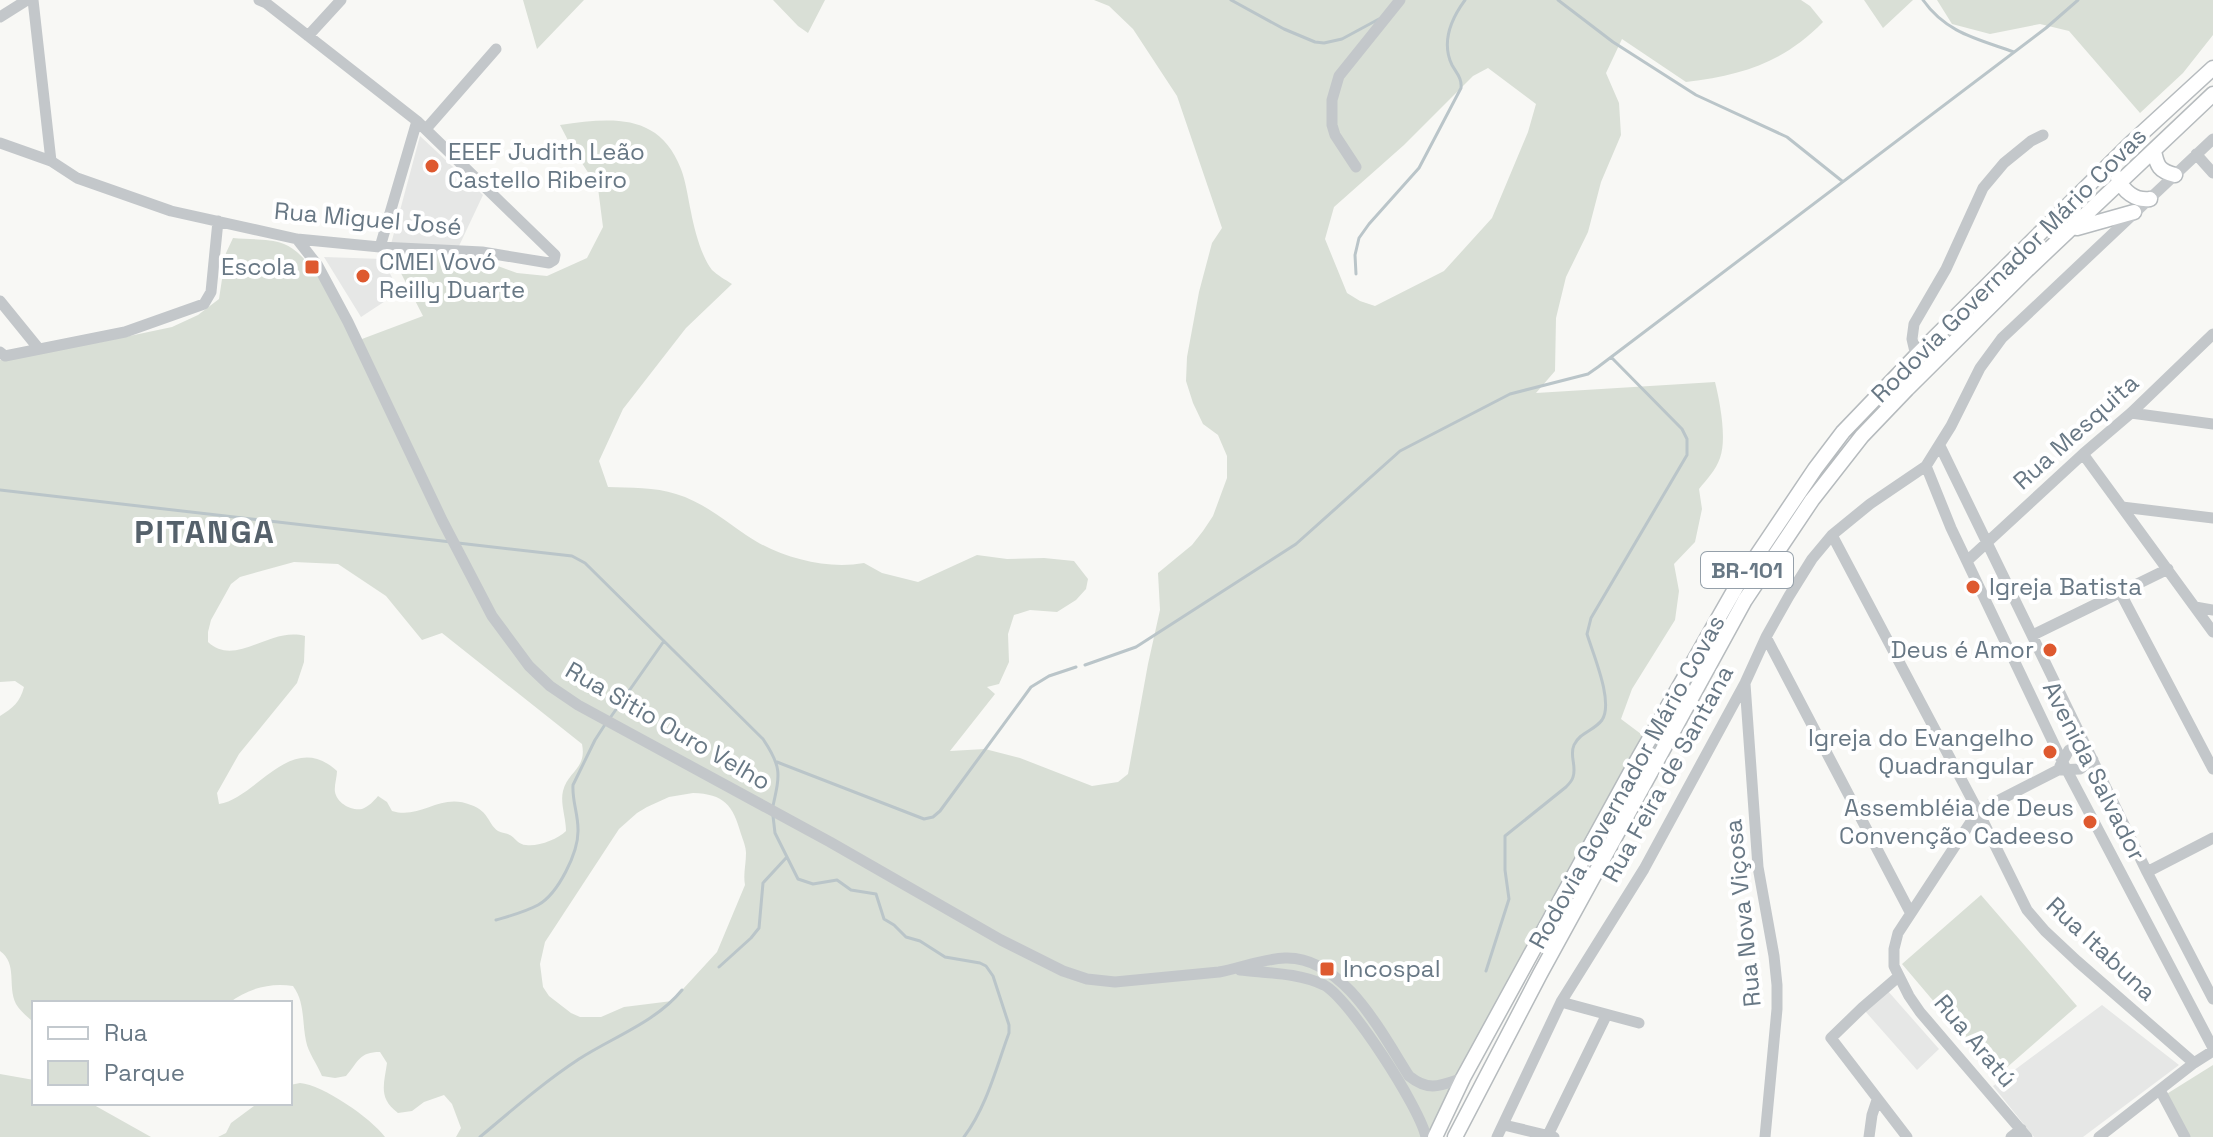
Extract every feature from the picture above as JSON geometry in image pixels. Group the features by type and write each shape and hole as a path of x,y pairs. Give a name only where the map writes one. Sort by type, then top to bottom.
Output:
{"main road":[{"path":"2195,85 2213,57"},
{"name":"Rodovia Governador Mário Covas","path":"1435,1137 1463,1078 1588,847 1757,553 1815,469 1843,432 1916,356 2129,145 2213,68"},
{"name":"Rodovia Governador Mário Covas","path":"1455,1137 1547,961 1745,600 1812,500 1862,436 1907,389 2213,94"},
{"path":"2129,145 2117,171 2120,184 2136,198 2150,199"},
{"path":"2154,151 2157,165 2163,172 2175,175"},
{"path":"2072,229 2134,212"}],"street":[{"path":"0,17 30,0 51,161"},
{"path":"259,0 421,125"},
{"path":"308,36 341,0"},
{"path":"1356,167 1335,135 1332,100 1339,76 1400,0"},
{"path":"380,247 421,125 496,49"},
{"name":"Rua Miguel José","path":"0,143 51,161 77,178 171,211 297,239 482,252 549,263 554,260 555,255 421,125"},
{"path":"1916,356 1912,339 1914,324 1946,269 1983,188 2004,163 2043,135"},
{"name":"Rua Feira de Santana","path":"1497,1137 1561,1002 1644,869 1745,683 1766,637 1812,559 1832,535 1870,504 1926,466 1940,446 1990,351 2213,139"},
{"path":"2196,154 2213,173"},
{"path":"0,352 5,356 125,332 204,304 211,292 218,221"},
{"name":"Rua Sitio Ouro Velho","path":"297,239 318,266 348,322 479,594 529,666 550,686 578,705 830,842 1001,940 1063,971 1087,979 1115,982 1236,969 1260,961 1289,958 1316,965 1336,977 1359,1001 1409,1076 1419,1084 1438,1087 1463,1078"},
{"path":"0,301 39,349"},
{"name":"Rua Mesquita","path":"1967,561 2131,413 2213,334"},
{"path":"2131,413 2213,424"},
{"name":"Avenida Salvador","path":"1940,446 2147,872 2213,999"},
{"path":"2083,454 2213,632"},
{"name":"Avenida Salvador","path":"1926,466 2062,767 2213,1049"},
{"path":"2122,507 2213,518"},
{"name":"Rua Itabuna","path":"1832,535 2034,921 2194,1063"},
{"path":"2033,635 2168,569"},
{"path":"2121,594 2213,769"},
{"path":"2195,607 2213,610"},
{"path":"1766,637 1910,912"},
{"name":"Rua Nova Viçosa","path":"1745,683 1758,867 1777,985 1765,1137"},
{"path":"2062,767 2069,750 2086,745"},
{"path":"1907,1137 1831,1038 1898,977 1894,966 1894,949 1898,933 1978,811 2062,767 2080,769 2093,760"},
{"path":"2147,872 2213,838"},
{"name":"Rua Sitio Ouro Velho","path":"1236,969 1311,980 1339,996 1374,1043 1415,1110 1426,1137"},
{"name":"Rua Aratú","path":"1898,977 1920,1012 2024,1133"},
{"path":"1561,1002 1639,1023"},
{"path":"1504,1125 1551,1136 1606,1016"},
{"path":"2099,1137 2213,1049"},
{"path":"2160,1090 2185,1137"},
{"path":"1869,1137 1877,1100"},
{"path":"2011,1137 2024,1133"}],"shaded area":[{"name":"EEEF Judith Leão Castello Ribeiro","path":"420,136 483,195 459,246 391,244"},
{"name":"CMEI Vovó Reilly Duarte","path":"324,257 383,259 399,292 361,317"},
{"path":"1887,990 1939,1049 1917,1070 1865,1011"},
{"path":"2102,1005 2179,1065 2083,1137 2034,1137 1993,1086"}],"green space":[{"path":"523,0 584,0 537,49"},
{"path":"773,0 825,0 808,33"},
{"path":"1094,0 1801,0 1823,22 1793,48 1760,65 1686,82 1622,39 1606,73 1619,103 1621,135 1601,182 1588,232 1566,277 1556,318 1555,371 1536,393 1715,382 1722,420 1722,450 1716,466 1699,489 1702,509 1695,542 1674,564 1679,591 1675,620 1632,689 1621,719 1645,737 1426,1137 456,1137 461,1128 452,1104 444,1095 424,1102 412,1111 398,1113 387,1102 384,1085 387,1063 380,1052 363,1056 346,1076 322,1076 307,1045 301,1005 293,986 259,988 232,1001 32,1001 32,1021 22,1012 13,997 9,962 0,951 0,716 15,704 24,687 15,681 0,682 0,360 172,327 198,315 219,299 226,253 233,238 272,241 295,250 325,287 354,342 423,316 386,244 468,255 517,273 547,276 587,258 603,227 598,188 560,125 615,121 646,128 660,137 672,150 681,169 704,257 712,270 732,284 686,328 623,409 599,461 608,487 651,489 686,497 772,550 818,563 864,563 882,573 918,582 977,555 1074,561 1088,579 1086,589 1076,600 1057,612 1030,610 1014,615 1008,634 1009,662 999,684 987,687 995,694 950,751 985,749 1020,758 1092,786 1118,782 1128,774 1160,610 1158,573 1192,545 1203,531 1213,516 1227,478 1227,456 1218,435 1203,424 1186,381 1187,357 1199,292 1212,243 1222,228 1177,96 1133,29 1109,6","holes":["1488,68 1536,104 1528,132 1492,218 1444,271 1375,306 1347,293 1325,239 1334,207 1404,145 1473,76","294,562 338,564 386,596 422,640 442,633 582,744 580,765 563,791 566,831 548,842 526,845 498,831 477,808 460,802 402,813 392,811 387,802 378,796 364,808 353,809 336,796 337,771 320,760 304,758 289,761 233,799 219,804 217,793 239,754 297,683 304,662 305,636 279,636 230,651 208,642 211,620 231,584 240,577","693,793 712,796 726,803 738,824 746,848 745,885 717,952 672,1001 624,1007 601,1017 580,1017 571,1013 549,996 543,987 540,964 545,942 619,829 647,807 669,797"]},
{"path":"1864,0 1913,0 1883,28"},
{"path":"1937,0 2213,0 2213,35 2183,73 2140,113 2069,31 2040,24 1990,34 1952,24"},
{"path":"1981,895 2077,1006 1997,1076 1902,964"},
{"path":"2213,1065 2213,1137 2187,1137 2165,1095"},
{"path":"0,1074 32,1080 32,1105 94,1105 151,1137 0,1137"},
{"path":"292,1085 310,1085 346,1104 385,1137 218,1137 255,1105 292,1105"}],"waterway":[{"path":"1231,0 1315,42 1342,39 1379,19"},
{"path":"1356,274 1355,255 1359,238 1419,168 1461,88 1447,48 1452,23 1465,0"},
{"path":"1558,0 1613,42 1696,95 1787,137 1842,181"},
{"path":"1923,0 1952,28 2014,52"},
{"path":"1085,665 1136,647 1296,544 1400,451 1510,394 1588,374 2046,28 2078,0"},
{"path":"1486,971 1509,899 1505,836 1569,784 1574,773 1574,745 1602,720 1606,702 1587,634 1591,618 1687,455 1687,439 1682,429 1611,357"},
{"path":"0,490 451,542"},
{"path":"458,543 572,556 585,563 763,739 778,771 773,806"},
{"path":"610,718 664,641"},
{"path":"777,762 924,819 933,817 1031,687 1049,676 1076,667"},
{"path":"496,920 523,912 546,900 566,872 577,838 573,785 606,723"},
{"path":"773,816 775,833 798,879 813,884 837,880 851,890 876,894 884,919 906,937 920,941 945,957 980,963 993,976 1009,1033 985,1100 964,1137"},
{"path":"719,967 759,928 763,883 786,858"},
{"path":"480,1137 553,1077 647,1020 682,990"}],"place":[{"name":"EEEF Judith Leão Castello Ribeiro","path":"432,166"},
{"name":"Escola","path":"312,267"},
{"name":"CMEI Vovó Reilly Duarte","path":"363,276"},
{"name":"Igreja Batista","path":"1973,587"},
{"name":"Deus é Amor","path":"2050,650"},
{"name":"Igreja do Evangelho Quadrangular","path":"2050,752"},
{"name":"Assembléia de Deus Convenção Cadeeso","path":"2090,822"},
{"name":"Incospal","path":"1327,969"}],"district":[{"name":"PITANGA","path":"205,532"}]}
